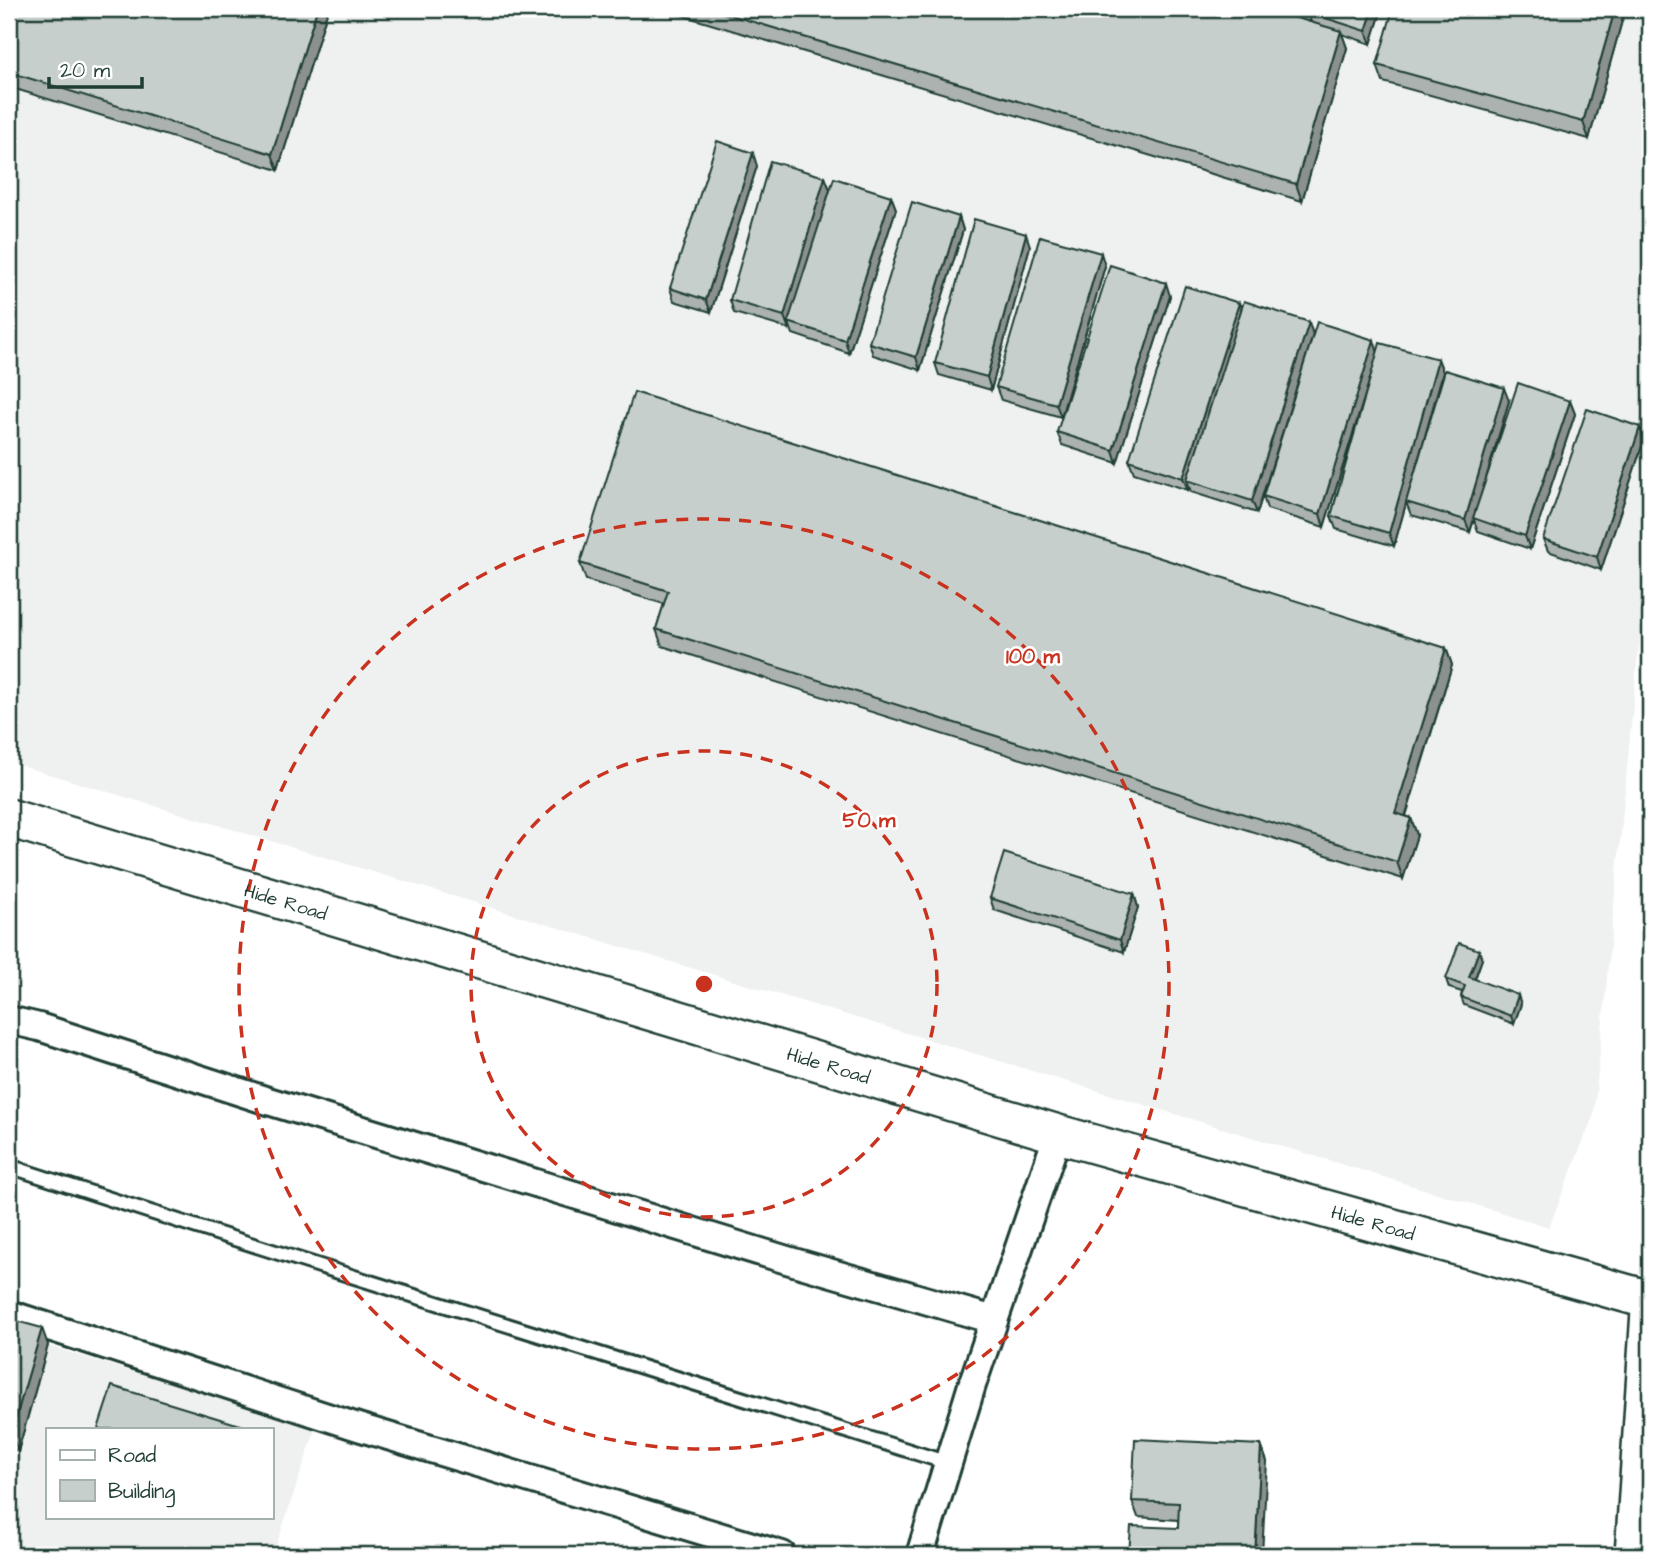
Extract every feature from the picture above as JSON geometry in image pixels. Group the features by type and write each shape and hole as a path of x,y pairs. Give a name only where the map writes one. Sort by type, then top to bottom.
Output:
{"street":[{"name":"Hide Road","path":"9,818 1058,1134 1650,1300"},
{"path":"9,1020 39,1027 265,1100 787,1261 995,1320"},
{"path":"920,1555 1058,1134"},
{"path":"1634,1555 1650,1311"},
{"path":"9,1314 358,1427 782,1555"}],"lane":[{"path":"9,1166 269,1251 510,1324 948,1464"}],"shaded area":[{"path":"9,9 1650,9 1650,528 1594,1114 1549,1227 9,762"},
{"path":"9,1334 316,1428 273,1555 9,1555"}],"building":[{"path":"9,9 317,9 272,154 9,72"},
{"path":"710,9 1266,9 1341,31 1296,184"},
{"path":"1308,9 1373,9 1366,31 1307,12"},
{"path":"1393,9 1615,9 1583,122 1377,65"},
{"path":"717,141 753,153 706,300 670,288"},
{"path":"770,161 825,177 784,316 730,300"},
{"path":"834,178 891,196 845,340 788,322"},
{"path":"912,202 959,217 916,357 869,343"},
{"path":"974,219 1026,234 987,377 935,363"},
{"path":"1040,236 1101,253 1056,404 996,387"},
{"path":"1110,265 1166,283 1113,450 1057,432"},
{"path":"1185,286 1239,303 1183,478 1129,460"},
{"path":"1244,301 1309,322 1252,501 1187,480"},
{"path":"1317,322 1374,340 1320,514 1263,496"},
{"path":"1380,343 1438,359 1389,533 1331,516"},
{"path":"1445,370 1504,388 1465,520 1406,502"},
{"path":"1518,383 1570,401 1525,536 1473,518"},
{"path":"634,392 1446,648 1395,813 1411,818 1397,862 656,629 668,591 580,563"},
{"path":"1587,409 1640,427 1597,557 1543,539"},
{"path":"1004,853 1134,894 1120,940 990,898"},
{"path":"1459,943 1479,950 1469,977 1518,995 1511,1016 1461,997 1465,986 1446,979"},
{"path":"9,1319 42,1328 11,1434 9,1433"},
{"path":"112,1386 250,1428 98,1428"},
{"path":"1135,1439 1261,1445 1255,1555 1129,1555 1131,1526 1178,1528 1179,1503 1132,1501"}]}
